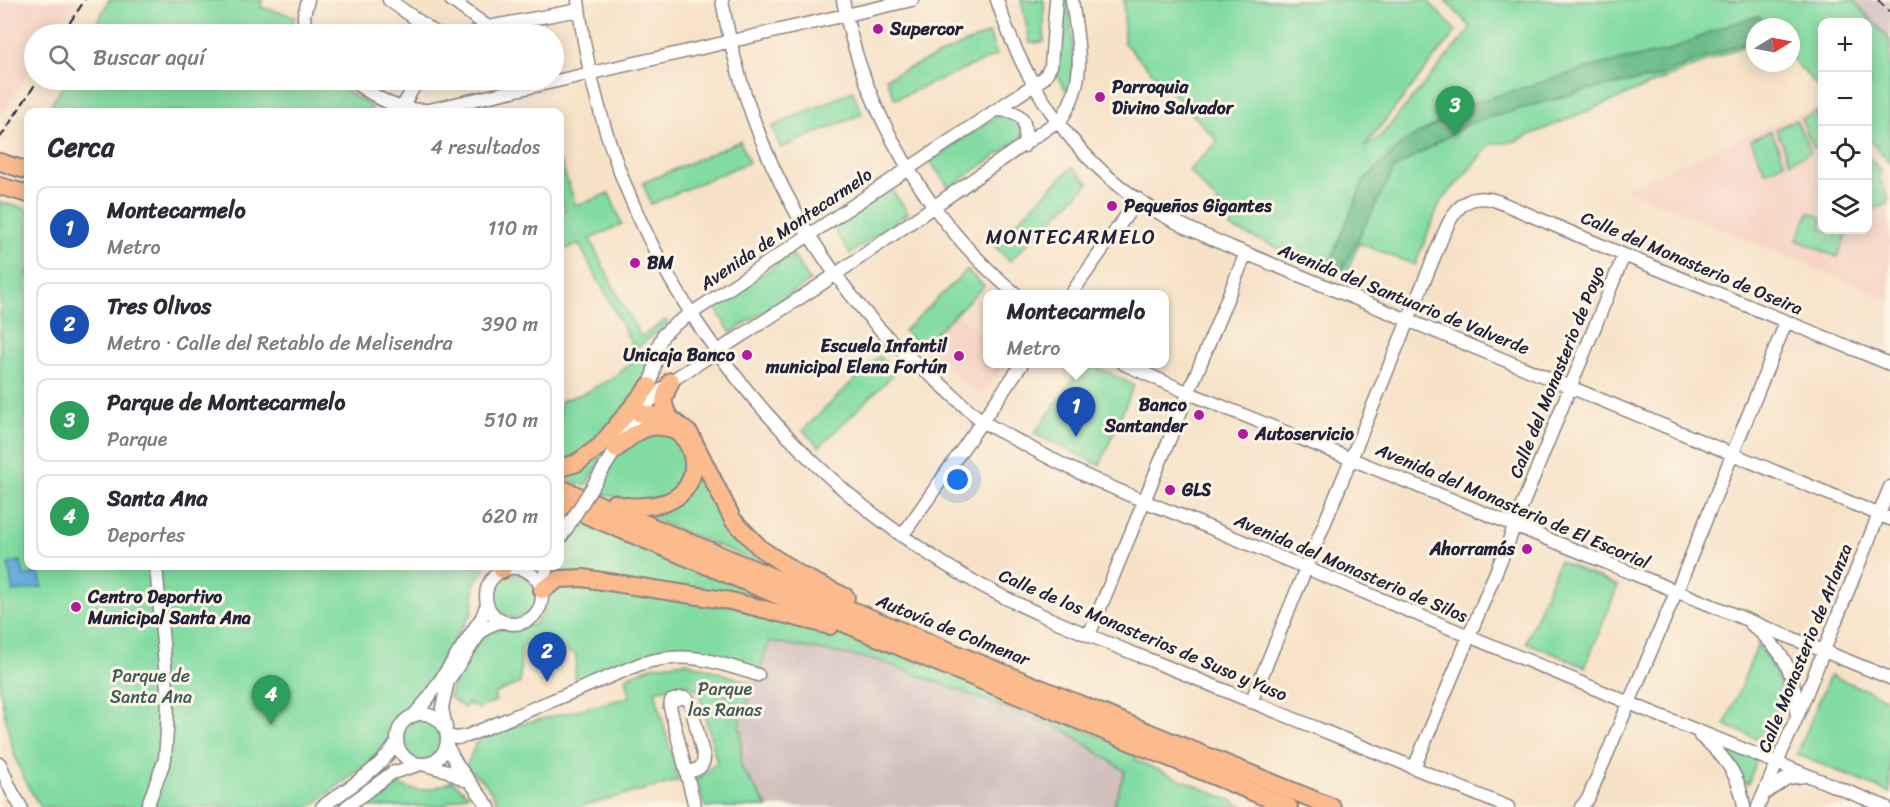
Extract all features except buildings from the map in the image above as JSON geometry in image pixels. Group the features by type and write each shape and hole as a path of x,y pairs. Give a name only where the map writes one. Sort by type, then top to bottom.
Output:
{"highway":[{"path":"0,162 24,170"},
{"path":"0,174 24,181"},
{"path":"0,186 24,193"},
{"path":"0,195 24,201"},
{"path":"671,381 663,402 664,409 670,418 690,434 733,520 761,549 802,576 961,648 1018,677"},
{"path":"564,467 577,463 600,446 649,386"},
{"path":"639,413 670,418"},
{"path":"564,488 618,505 640,507 671,501 686,489 691,481 694,463 692,453 686,443 672,430 652,427 641,431 616,449"},
{"name":"Autovía de Colmenar","path":"564,489 794,587 1332,807"},
{"name":"Autovía de Colmenar","path":"564,506 1289,807"},
{"path":"542,589 559,579 583,578 731,601 818,623 936,662"}],"street":[{"path":"304,24 308,0"},
{"path":"389,0 423,24"},
{"path":"452,0 484,24"},
{"name":"Avenida del Monasterio de Silos","path":"722,0 730,42 746,101 758,135 791,205 836,274 876,325 901,351 982,421 1062,465 1130,497 1886,807"},
{"path":"843,0 872,95 909,168 934,207 986,268 1011,290"},
{"path":"564,79 590,75 912,0"},
{"name":"Avenida del Santuario de Valverde","path":"997,0 1010,39 1034,86 1058,122 1092,164 1138,199 1189,229 1890,519"},
{"name":"Avenida de Montecarmelo","path":"639,413 655,369 656,353 661,339 670,328 1044,78 1051,66 1056,0"},
{"path":"1058,122 1072,103 1080,71 1072,0"},
{"path":"504,24 578,5"},
{"name":"Calle de los Monasterios de Suso y Yuso","path":"578,5 590,75 616,161 637,213 668,276 691,315 751,398 799,450 839,488 902,536 948,567 994,592 1251,702 1508,807"},
{"path":"367,90 399,108"},
{"path":"402,108 412,90"},
{"path":"437,108 506,90"},
{"path":"998,110 1014,111 1020,115 1025,122 1024,146"},
{"name":"Avenida de Montecarmelo","path":"564,533 639,413 660,390 836,274 1058,122"},
{"name":"Calle del Monasterio de Oseira","path":"1408,319 1453,214 1460,205 1470,200 1488,198 1890,364"},
{"path":"1074,290 1138,199"},
{"path":"1089,634 1246,253"},
{"name":"Calle del Monasterio de Poyo","path":"1414,768 1624,255"},
{"path":"1251,702 1408,319"},
{"path":"1581,807 1588,799 1786,322"},
{"path":"902,536 1019,368"},
{"name":"Avenida del Monasterio de El Escorial","path":"1135,368 1189,393 1890,678"},
{"path":"1878,514 1890,487"},
{"name":"Calle Monasterio de Arlanza","path":"1758,807 1778,764 1878,514"},
{"path":"147,807 165,759 167,730 168,699 156,570"},
{"path":"477,621 483,580 496,570"},
{"path":"498,570 486,590 487,604 490,611 501,621 516,624 531,619 541,606 546,570"},
{"path":"532,570 542,589"},
{"path":"322,807 390,753 397,742 401,725 413,716 434,690 477,621 482,617 487,604"},
{"path":"1743,618 1769,639 1781,653 1793,682 1796,720"},
{"path":"346,807 392,773 438,760 447,738 442,708 448,681 480,633 501,621"},
{"path":"447,738 467,736 640,664 662,658 696,658 758,675"},
{"path":"687,772 700,768 704,764 704,759 690,702 686,698 680,698 671,701 670,707 695,807"},
{"path":"413,716 420,714 433,716 439,720 458,766 489,807"},
{"name":"Avenida del Monasterio de Silos","path":"1681,724 1716,749 1731,767 1741,788 1743,807"},
{"path":"397,742 407,760 448,771 472,785"},
{"path":"0,764 21,807"},
{"name":"Calle Monasterio de Arlanza","path":"1764,795 1787,778 1809,776"}],"shaded area":[{"path":"0,0 75,0 59,24 24,24 24,79 0,118"},
{"path":"1853,0 1890,0 1890,40 1872,18"},
{"path":"523,99 523,103 530,102 532,108 481,108"},
{"path":"1818,106 1818,234 1872,234 1872,161 1890,180 1890,299 1623,188"},
{"name":"Escuela Infantil municipal Elena Fortún","path":"956,314 983,336 983,368 1004,368 980,396 921,347"},
{"path":"769,641 877,660 1065,730 1125,771 1114,807 768,807 741,767 741,729"}],"green space":[{"path":"109,0 262,0 261,7 294,16 294,24 96,24"},
{"path":"1021,0 1044,0 1044,42 1030,43"},
{"path":"1061,0 1068,0 1072,35 1073,71 1069,94 1055,74"},
{"path":"1124,0 1427,0 1456,31 1364,147 1379,138 1471,28 1445,0 1853,0 1870,18 1818,18 1818,87 1800,68 1800,18 1746,18 1746,45 1513,142 1491,144 1440,203 1415,265 1359,243 1345,276 1229,227 1232,219 1189,170 1218,141 1124,43"},
{"path":"1746,20 1746,42 1654,78 1586,90 1468,124 1394,169 1342,270 1329,264 1364,181 1402,143 1473,103 1602,64 1668,51 1727,25"},
{"path":"1872,21 1890,40 1890,163 1872,143"},
{"path":"989,33 997,55 895,99 886,78"},
{"path":"60,90 346,90 372,107 372,108 49,108"},
{"path":"853,91 862,114 781,148 772,127"},
{"path":"1816,112 1818,146 1814,148 1801,119"},
{"path":"999,115 1020,119 1022,137 949,188 930,161"},
{"path":"1796,120 1811,152 1790,162 1776,129"},
{"path":"1771,131 1785,163 1765,172 1751,140"},
{"path":"740,141 749,162 651,204 643,183"},
{"path":"1872,161 1882,172 1879,178 1890,202 1872,211"},
{"path":"1072,167 1089,183 1010,261 993,245"},
{"path":"564,172 576,206 609,193 622,224 590,239 641,337 666,320 668,324 622,359 620,356 632,344 579,244 564,250"},
{"path":"890,187 908,213 850,254 833,228"},
{"name":"Parque de Santa Ana","path":"0,202 24,208 24,570 484,570 475,582 472,612 424,688 428,691 421,700 396,720 389,739 378,756 310,807 41,807 24,779 13,751 0,690"},
{"path":"1809,212 1818,216 1818,234 1846,234 1837,257 1797,240"},
{"path":"792,254 810,281 731,333 714,307"},
{"path":"967,270 984,286 921,347 904,331"},
{"path":"641,354 649,356 648,378 602,438 564,462 564,400 582,394 615,377"},
{"path":"879,356 895,373 819,447 803,430"},
{"path":"1081,368 1099,368 1134,385 1100,465 1034,434"},
{"path":"626,426 585,486 564,478 564,469"},
{"path":"667,433 686,451 688,478 669,496 632,502 597,492 615,457 643,434"},
{"path":"699,467 722,509 783,571 638,513 656,510"},
{"path":"580,519 802,613 549,576 550,570 564,570 564,544"},
{"path":"1559,561 1618,586 1585,667 1526,642"},
{"path":"515,574 524,575 531,580 536,587 536,605 531,612 524,617 515,618 506,617 499,612 494,605 493,596 494,587 499,580 506,575"},
{"path":"564,582 714,602 833,631 931,666 1140,753 1135,760 1246,807 1113,807 1125,771 1065,730 877,660 769,641 760,669 708,653 668,652 637,659 577,684 575,682 576,654 544,645 521,647 520,683 494,694 496,701 478,709 468,703 464,708 449,697 466,660 487,634 493,630 515,629 535,624 546,609 551,590"},
{"path":"1758,644 1774,670 1781,692 1779,715 1769,744 1725,725"},
{"name":"Parque las Ranas","path":"686,662 755,684 739,728 741,729 741,767 768,807 705,807 696,779 717,763 700,696 697,690 686,684 655,691 678,781 578,807 501,807 485,783 466,767 478,738 502,729 630,697 626,677 654,666"},
{"path":"1830,675 1890,700 1890,793 1797,754"},
{"path":"422,720 436,726 442,740 436,754 422,760 408,754 402,740 408,726"},
{"path":"1722,746 1757,758 1748,784 1744,782 1736,764"},
{"path":"452,781 468,794 445,806 358,807 391,783 422,790"}],"water":[{"path":"21,561 24,576 39,573 42,587 13,592 8,564"}],"railway":[{"path":"69,24 85,0"},
{"path":"1878,0 1890,13"},
{"path":"0,138 31,90"}],"place":[{"name":"Supercor","path":"878,29"},
{"name":"Parroquia Divino Salvador","path":"1100,97"},
{"name":"Parque de Montecarmelo","path":"1455,136"},
{"name":"Pequeños Gigantes","path":"1112,206"},
{"name":"BM","path":"635,263"},
{"name":"Unicaja Banco","path":"747,355"},
{"name":"Escuela Infantil municipal Elena Fortún","path":"959,356"},
{"name":"Banco Santander","path":"1199,415"},
{"name":"Autoservicio","path":"1243,434"},
{"name":"Montecarmelo","path":"1076,437"},
{"name":"GLS","path":"1170,490"},
{"name":"Ahorramás","path":"1527,549"},
{"name":"Centro Deportivo Municipal Santa Ana","path":"76,607"},
{"name":"Tres Olivos","path":"547,682"},
{"name":"Santa Ana","path":"271,725"}],"district":[{"name":"MONTECARMELO","path":"1071,237"}]}
